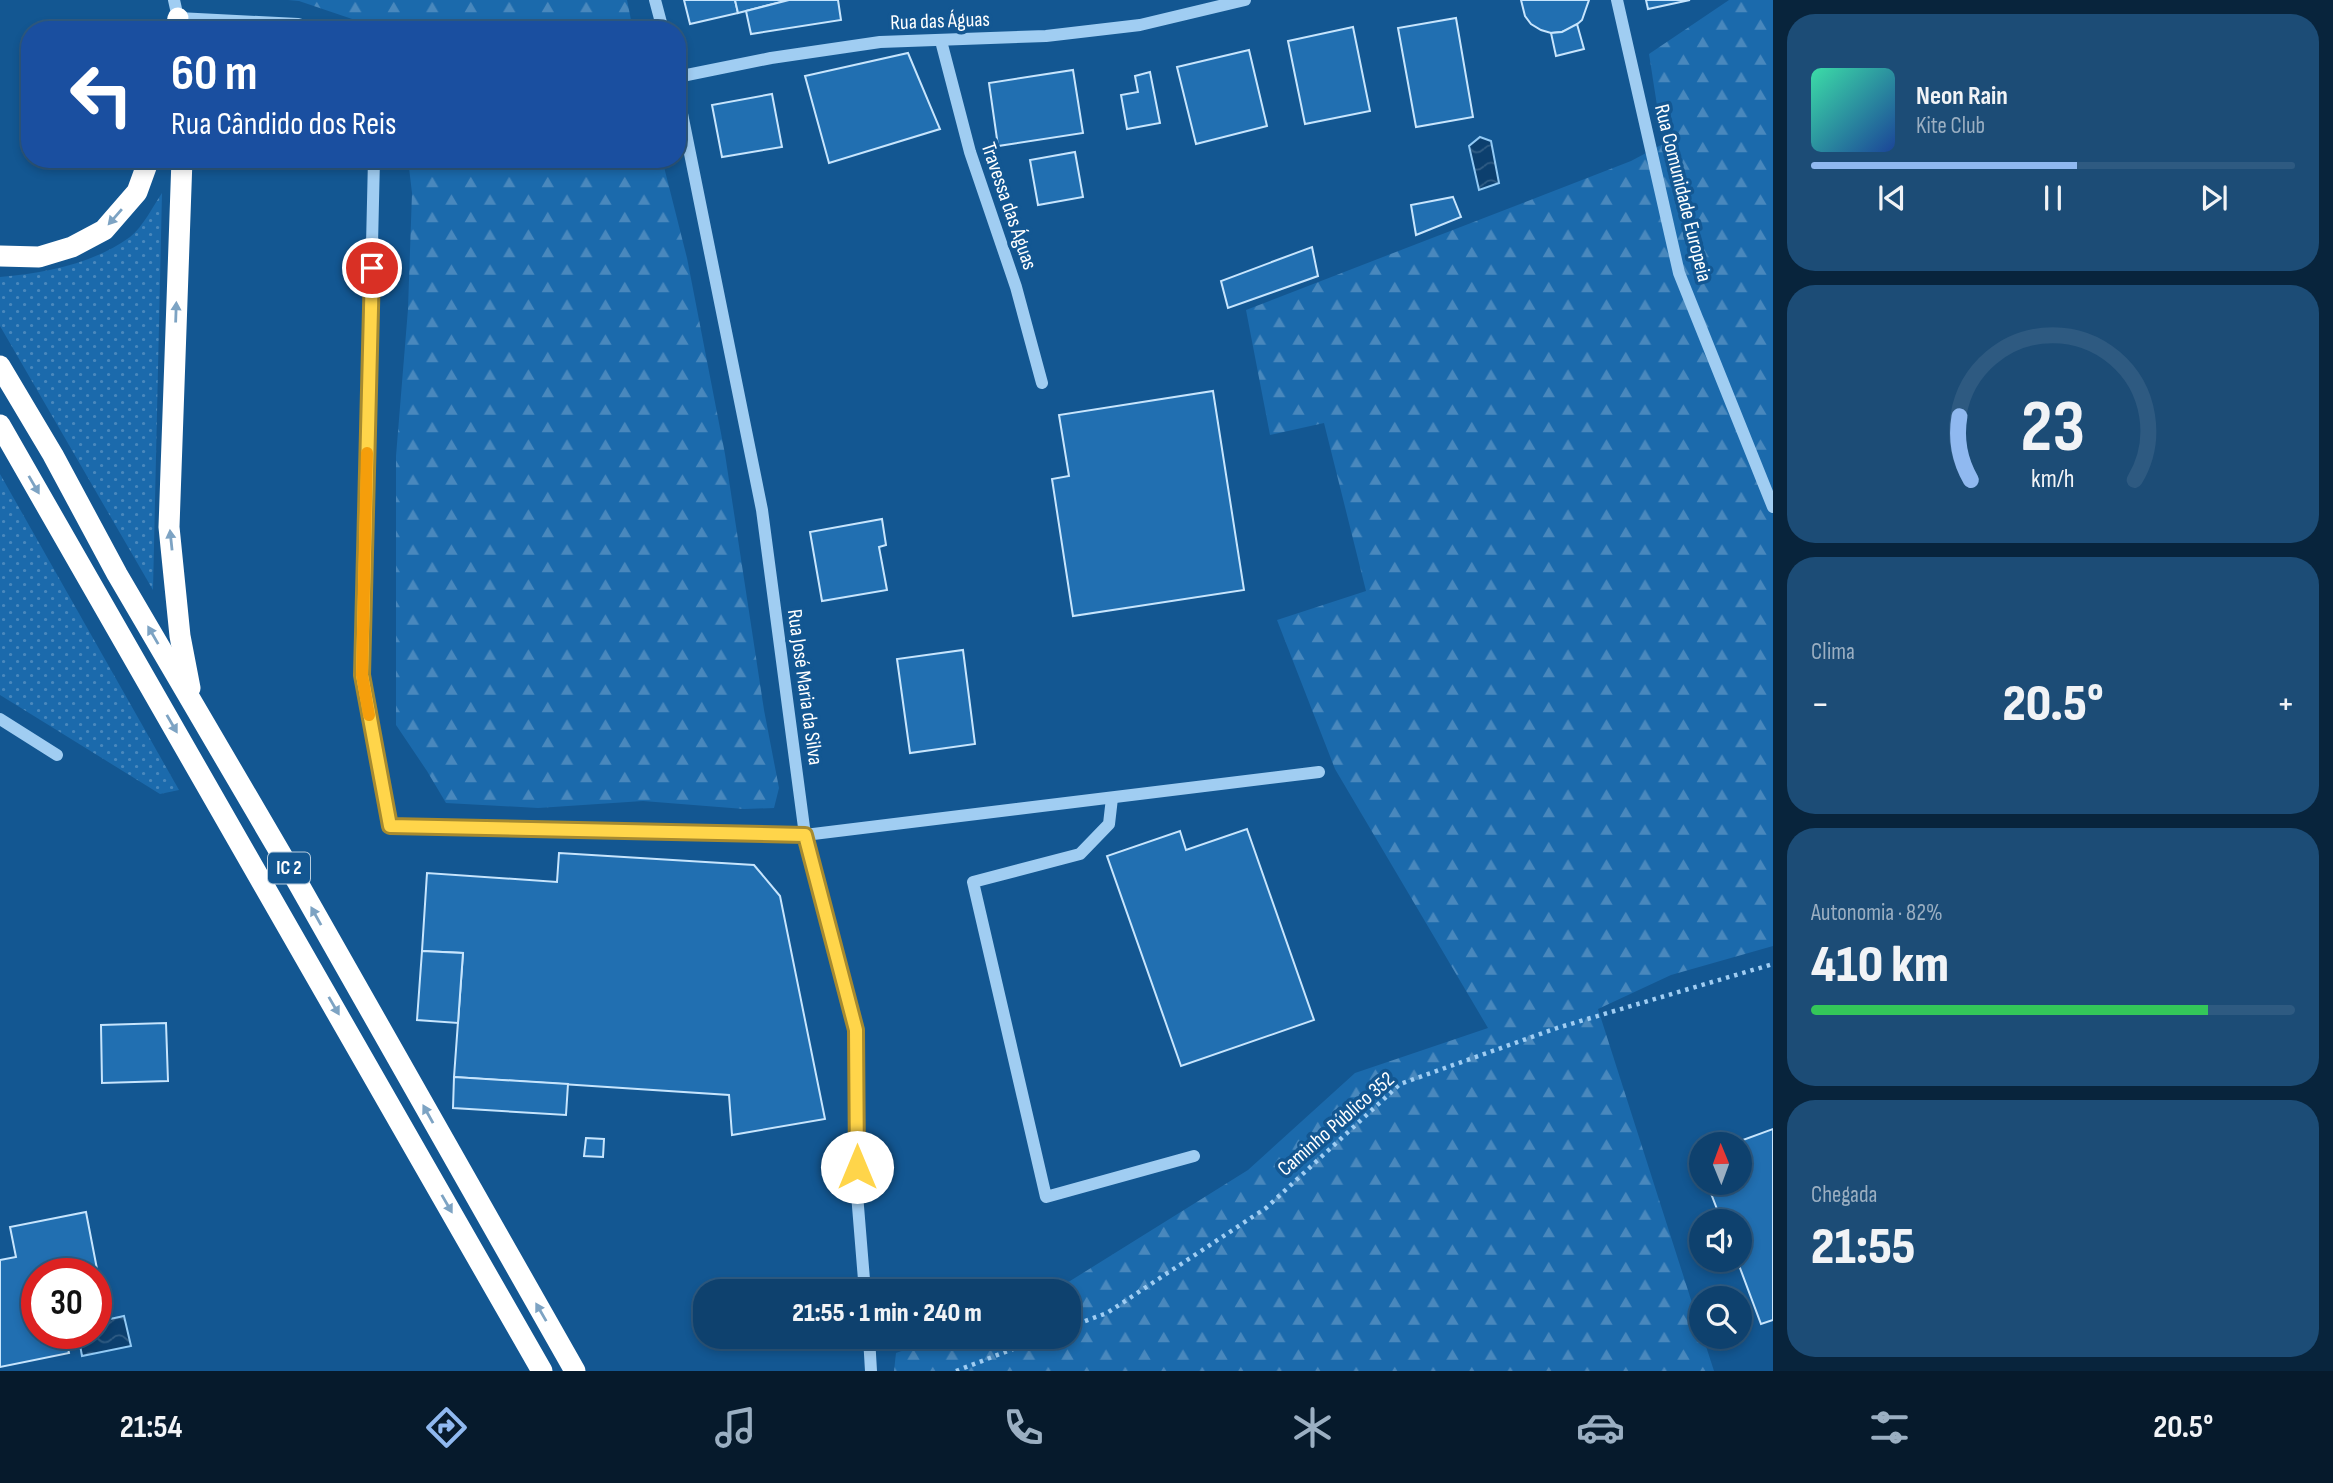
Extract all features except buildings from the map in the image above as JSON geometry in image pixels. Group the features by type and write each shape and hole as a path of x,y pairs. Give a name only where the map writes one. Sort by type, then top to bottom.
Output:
{"highway":[{"path":"0,256 39,257 72,247 104,230 137,191 146,168"},
{"path":"182,168 169,527 180,636 193,704"},
{"name":"IC 2","path":"0,366 575,1371"},
{"name":"IC 2","path":"0,425 542,1371"}],"street":[{"path":"655,0 661,21"},
{"name":"Rua das Águas","path":"686,75 771,58 880,42 1046,36 1140,25 1245,0"},
{"name":"Rua Comunidade Europeia","path":"1617,0 1679,273 1773,507"},
{"path":"177,19 225,21"},
{"name":"Travessa das Águas","path":"941,41 970,152 1016,287 1042,383"},
{"name":"Rua José Maria da Silva","path":"686,134 762,510 805,835 856,1030 857,1194 864,1279"},
{"path":"374,168 362,675 390,826 805,835 1319,772"},
{"path":"0,719 57,755"},
{"path":"1112,798 1109,824 1080,854 973,883 1046,1197 1194,1156"},
{"path":"870,1349 871,1371"}],"path":[{"name":"Caminho Público 352","path":"1081,1323 1107,1313 1266,1208 1400,1084 1557,1028 1773,964"},
{"path":"956,1371 1013,1349"}],"green space":[{"path":"288,0 627,0 631,21 358,21 299,1"},
{"path":"1729,0 1773,0 1773,946 1671,975 1598,1009 1689,1293 1689,1349 1707,1349 1714,1371 894,1371 896,1353 907,1349 1081,1349 1081,1279 1073,1279 1248,1170 1355,1073 1488,1028 1335,769 1277,620 1366,591 1324,423 1270,435 1246,310 1631,161 1663,144 1649,54"},
{"path":"409,168 664,168 687,258 725,454 764,710 779,788 774,808 744,809 643,801 538,808 446,803 396,725 396,456 408,309 412,193"},
{"path":"162,193 153,590 0,326 0,277 68,266 116,246 139,228"},
{"path":"0,474 179,790 160,794 0,695"}],"water":[{"path":"1480,137 1491,141 1499,183 1479,190 1469,146"},
{"path":"124,1316 131,1346 82,1356 81,1349 112,1349 112,1319"}],"slow traffic":[{"path":"367,453 362,675 369,715"}],"route":[{"path":"372,268 362,675 390,826 805,835 856,1030 857,1167"}]}
